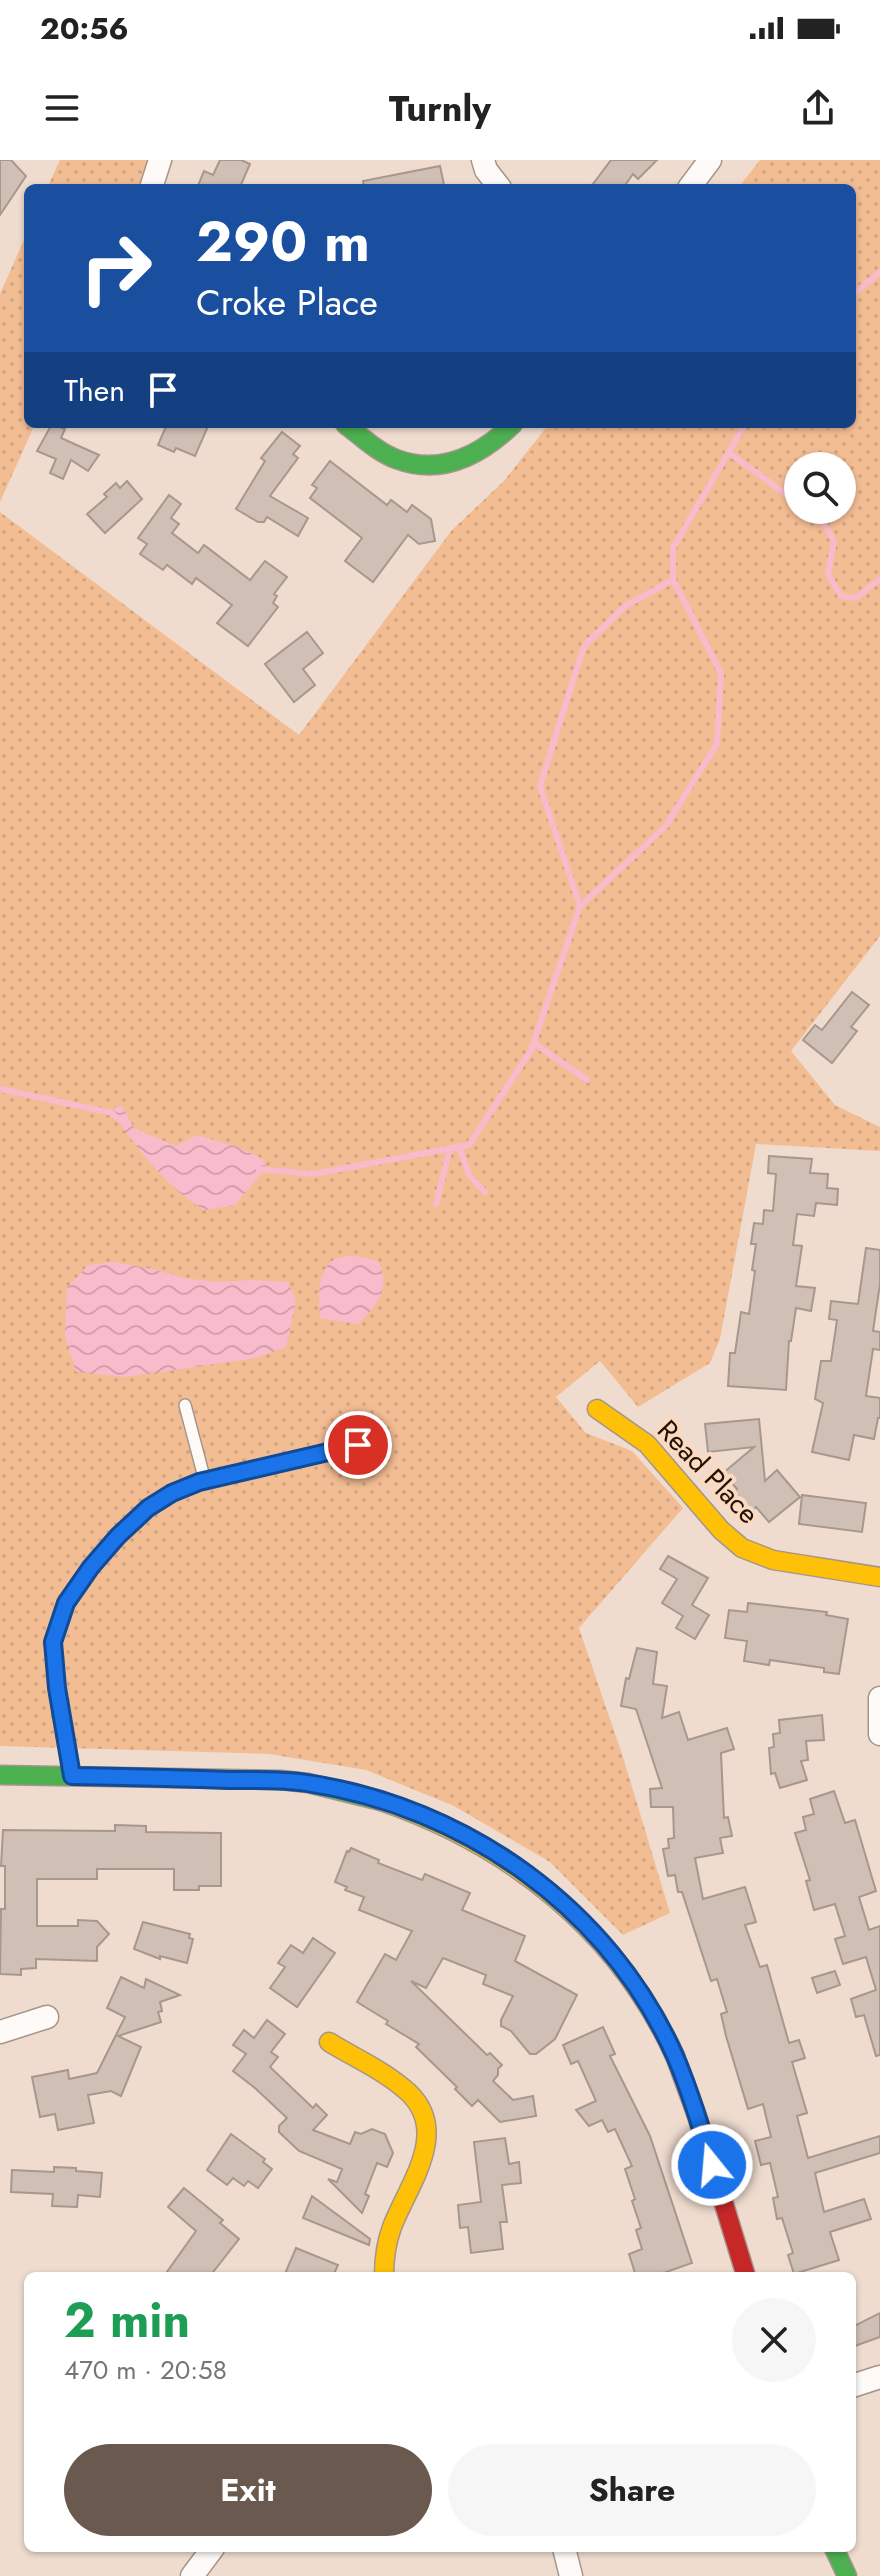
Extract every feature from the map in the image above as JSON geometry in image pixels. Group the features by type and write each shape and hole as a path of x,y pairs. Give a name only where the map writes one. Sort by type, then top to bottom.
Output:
{"main road":[{"path":"350,428 396,459 424,465 467,459 492,446 509,428"},
{"name":"Read Place","path":"597,1409 647,1444 721,1530 742,1548 773,1560 880,1577"},
{"path":"0,1775 301,1782 372,1796 402,1806 460,1831 514,1863 563,1903 607,1948 644,1999 674,2055 694,2106 745,2272"},
{"path":"329,2042 409,2093 421,2107 427,2124 426,2151 391,2229 384,2272"},
{"path":"836,2552 847,2576"}],"street":[{"path":"152,184 160,160"},
{"path":"483,160 486,170 497,184"},
{"path":"692,184 710,160"},
{"path":"880,1698 880,1734"},
{"path":"0,2032 47,2017"},
{"path":"856,2385 880,2377"},
{"path":"192,2576 210,2552"},
{"path":"565,2552 571,2576"}],"lane":[{"path":"185,1405 205,1481"},
{"path":"72,1776 57,1688 53,1642 66,1603 91,1567 148,1508 172,1493 205,1481 358,1445"}],"shaded area":[{"path":"60,160 160,160 151,184 49,184"},
{"path":"760,160 880,160 880,936 791,1051 835,1105 880,1127 880,1151 756,1144 720,1339 710,1363 638,1407 600,1361 556,1397 586,1433 632,1451 683,1508 579,1628 623,1757 670,1913 623,1935 550,1862 454,1806 366,1770 269,1754 0,1746 0,512 299,735 452,530 503,482 546,428 856,428 856,184 741,184"},
{"path":"24,240 24,428 33,428 0,502 0,294"}],"water":[{"path":"122,1106 134,1128 176,1146 197,1135 238,1147 263,1159 266,1168 235,1205 204,1210 165,1179 143,1153 112,1113 115,1107"},
{"path":"351,1255 378,1261 383,1279 380,1296 358,1324 320,1318 323,1273 332,1261"},
{"path":"113,1262 215,1282 288,1282 296,1301 286,1347 256,1358 126,1377 76,1372 65,1336 67,1288 88,1265"}],"building":[{"path":"0,160 11,160 26,176 0,215"},
{"path":"220,160 241,160 250,164 241,184 199,184 204,171 213,175"},
{"path":"611,160 657,160 638,179 633,174 626,184 593,184"},
{"path":"440,166 444,184 363,184 363,181"},
{"path":"50,428 62,428 65,429 61,438 99,455 88,471 71,460 63,479 50,473 56,459 37,451"},
{"path":"165,428 207,428 195,456 158,445"},
{"path":"282,432 300,446 293,454 298,458 270,496 308,518 298,536 267,517 264,522 258,522 236,509 265,461 261,458"},
{"path":"330,461 387,505 391,500 407,512 412,505 431,519 435,541 419,544 408,535 373,582 345,561 362,538 310,498 317,488 312,485"},
{"path":"127,481 142,499 105,533 87,514 107,497 104,494 116,483 120,488"},
{"path":"169,495 181,504 171,518 179,524 172,533 198,553 204,545 250,580 265,561 287,577 274,594 277,596 273,603 278,607 248,646 217,623 232,605 196,578 192,584 167,565 163,570 140,554 147,544 138,538"},
{"path":"307,632 323,653 303,669 315,685 294,702 265,664"},
{"path":"852,992 869,1005 851,1027 857,1031 832,1063 803,1040 815,1025 822,1030"},
{"path":"769,1156 812,1159 810,1173 828,1174 827,1188 838,1189 837,1205 816,1203 814,1216 797,1214 793,1245 802,1246 796,1286 815,1288 811,1311 796,1308 789,1341 786,1390 728,1386 730,1353 735,1353 741,1312 749,1314 755,1271 752,1270 756,1244 751,1244 754,1223 763,1224 764,1210 773,1211 776,1174 768,1173"},
{"path":"866,1248 880,1250 880,1284 873,1331 880,1332 880,1350 873,1349 866,1396 880,1398 880,1418 874,1439 854,1435 849,1460 812,1452 823,1403 815,1399 821,1361 831,1361 837,1320 829,1319 831,1301 858,1304"},
{"path":"759,1419 765,1481 777,1470 800,1497 769,1522 756,1507 751,1512 723,1473 754,1447 708,1452 705,1424"},
{"path":"802,1495 866,1503 862,1532 799,1524"},
{"path":"668,1556 708,1578 692,1605 709,1615 695,1639 676,1628 683,1616 662,1603 677,1579 660,1569"},
{"path":"748,1603 827,1612 826,1615 848,1619 839,1674 824,1672 824,1668 770,1660 769,1665 744,1661 747,1641 725,1638 729,1610 747,1612"},
{"path":"637,1648 657,1652 653,1684 667,1686 662,1718 679,1712 688,1740 727,1728 734,1749 721,1753 724,1818 728,1817 732,1836 720,1838 723,1853 695,1858 703,1899 745,1887 756,1922 745,1925 760,1967 767,1965 789,2043 799,2040 805,2058 792,2062 807,2113 797,2116 808,2158 880,2136 880,2153 815,2173 824,2212 864,2199 871,2219 830,2232 839,2260 793,2272 788,2255 793,2253 782,2218 777,2219 773,2198 778,2197 770,2163 761,2165 755,2141 771,2137 763,2104 748,2109 726,2036 721,2014 727,2012 717,1979 711,1981 682,1892 678,1892 675,1875 668,1876 663,1849 669,1848 668,1839 674,1838 673,1807 651,1807 650,1789 662,1788 636,1709 621,1706 626,1678 629,1679"},
{"path":"822,1715 824,1740 806,1741 808,1760 801,1761 807,1780 780,1788 775,1773 771,1774 769,1748 774,1747 773,1734 780,1733 779,1720"},
{"path":"834,1791 845,1823 855,1820 876,1891 859,1897 869,1930 880,1926 880,2055 876,2056 864,2015 856,2017 851,1999 876,1990 866,1957 843,1964 835,1939 845,1936 835,1904 814,1910 806,1881 810,1880 795,1833 806,1830 803,1817 814,1814 810,1799"},
{"path":"115,1825 146,1826 146,1832 221,1833 221,1886 174,1890 174,1869 97,1869 97,1879 37,1879 37,1926 78,1926 78,1920 97,1921 109,1934 97,1947 97,1961 36,1959 36,1968 21,1969 21,1975 0,1974 1,1909 5,1909 5,1866 1,1866 3,1830 115,1831"},
{"path":"351,1848 379,1860 378,1863 422,1880 425,1874 470,1893 462,1910 525,1936 515,1961 577,1995 555,2039 536,2054 530,2054 511,2031 501,2026 513,1996 483,1984 486,1975 443,1958 426,1988 411,1981 487,2055 490,2053 502,2065 493,2081 513,2100 533,2096 536,2116 500,2122 478,2100 472,2106 416,2047 419,2044 357,2002 385,1954 396,1960 412,1931 359,1910 364,1897 345,1890 347,1887 335,1882"},
{"path":"143,1922 190,1934 189,1938 193,1939 187,1963 160,1956 160,1959 134,1949"},
{"path":"313,1938 335,1953 297,2007 270,1988 285,1967 278,1963 291,1945 303,1953"},
{"path":"835,1971 840,1985 817,1993 812,1978"},
{"path":"121,1977 144,1988 146,1979 180,1995 160,2002 162,2011 158,2012 161,2022 118,2036 141,2047 121,2096 111,2091 88,2095 94,2123 58,2130 55,2114 40,2117 32,2077 68,2070 69,2079 97,2073 125,2017 107,2008"},
{"path":"267,2020 285,2034 271,2052 278,2057 270,2067 313,2108 316,2104 327,2115 313,2130 350,2144 355,2132 361,2134 372,2129 385,2134 393,2153 387,2167 377,2163 365,2194 369,2196 362,2213 328,2179 337,2182 342,2169 299,2151 279,2132 279,2126 287,2118 233,2071 246,2054 233,2045 244,2030 254,2038"},
{"path":"603,2027 615,2054 610,2056 650,2136 692,2263 666,2272 635,2272 629,2254 642,2249 636,2230 641,2228 632,2201 635,2199 625,2169 632,2166 615,2129 608,2132 602,2120 589,2126 576,2110 596,2101 578,2061 571,2064 563,2045"},
{"path":"231,2134 265,2159 263,2162 272,2169 258,2188 248,2181 244,2186 233,2178 227,2185 207,2170"},
{"path":"505,2138 509,2164 519,2162 521,2183 502,2185 507,2222 500,2222 503,2249 471,2253 468,2227 460,2228 458,2205 481,2202 474,2142"},
{"path":"54,2167 102,2173 100,2197 78,2195 77,2207 52,2206 53,2194 11,2192 12,2170 54,2172"},
{"path":"184,2188 223,2220 220,2223 239,2239 213,2272 167,2272 196,2231 168,2207"},
{"path":"312,2196 370,2239 369,2245 303,2218"},
{"path":"296,2248 338,2265 335,2272 286,2272"},
{"path":"880,2313 880,2337 856,2346 856,2325"}],"waterway":[{"path":"856,292 880,272"},
{"path":"259,1169 313,1174 469,1145 531,1050 580,906 540,786 584,646 625,606 673,580 673,548 743,428"},
{"path":"728,452 784,493"},
{"path":"824,524 834,541 828,574 841,596 856,598 880,579"},
{"path":"580,906 665,827 717,744 721,673 673,580"},
{"path":"534,1043 587,1080"},
{"path":"0,1089 112,1113 116,1117"},
{"path":"459,1146 469,1175 485,1192"},
{"path":"436,1204 450,1148"}],"traffic: fast":[{"path":"350,428 389,456 413,464 429,465 459,460 488,445 509,428"},
{"path":"0,1775 281,1780 308,1783 381,1801"},
{"path":"836,2552 847,2576"}],"traffic: slow":[{"path":"597,1409 647,1444 721,1530 742,1548 773,1560 880,1577"},
{"path":"381,1801 428,1819 473,1842 555,1898 591,1932 623,1969 651,2011 675,2056"},
{"path":"329,2042 399,2084 420,2108 426,2124 422,2159 392,2227 384,2272"}],"traffic: jam":[{"path":"675,2056 697,2116 745,2272"}],"route":[{"path":"358,1445 199,1482 172,1493 148,1508 91,1567 66,1603 53,1642 57,1688 72,1776 310,1783 372,1796 402,1806 487,1846 514,1863 563,1903 607,1948 626,1973 674,2055 712,2165"}]}
